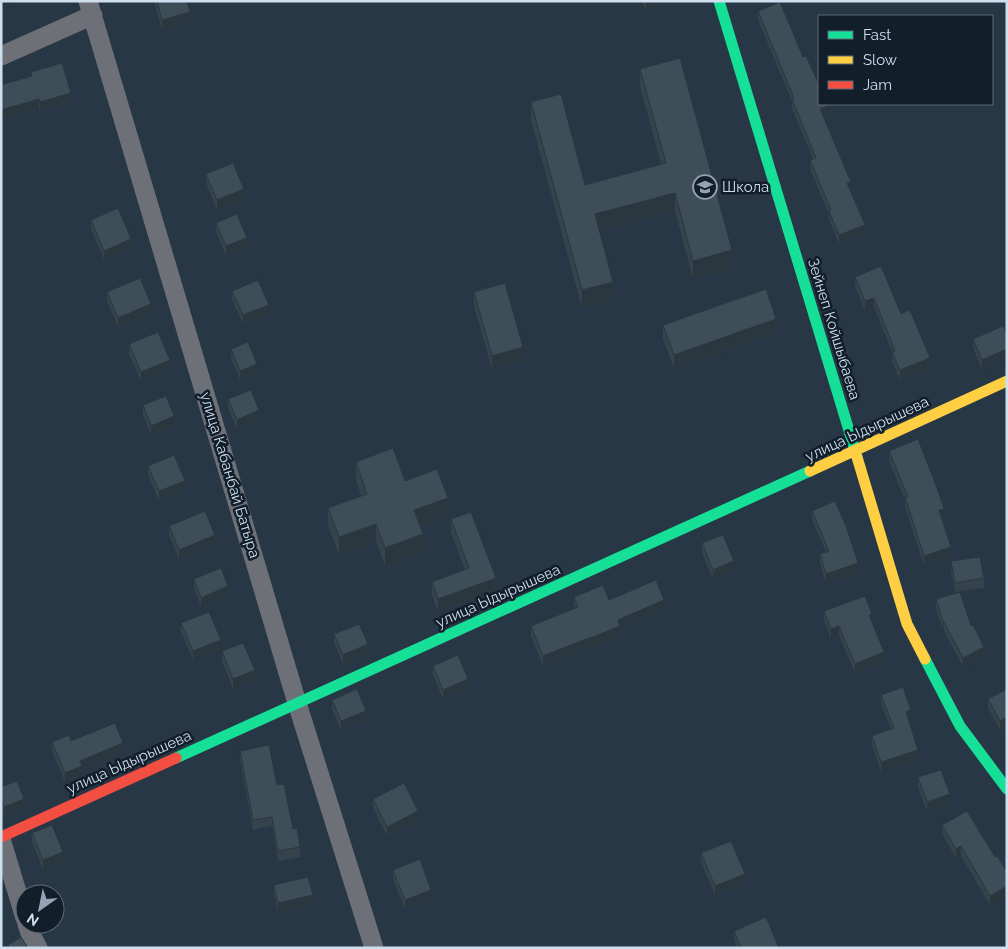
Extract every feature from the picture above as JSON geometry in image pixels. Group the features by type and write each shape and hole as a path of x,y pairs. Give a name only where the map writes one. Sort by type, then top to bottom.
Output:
{"street":[{"name":"Зейнеп Койшыбаева","path":"719,1 907,624 960,726 1007,789"},
{"path":"1,56 91,8"},
{"name":"улица Кабанбай Батыра","path":"91,8 297,703 374,948"},
{"name":"улица Ыдырышева","path":"1,838 1007,381"},
{"path":"1,838 15,885"},
{"path":"31,934 38,948"}],"building":[{"path":"157,1 187,1 190,12 162,20"},
{"path":"780,2 803,57 806,56 818,83 818,105 828,106 820,109 851,182 847,183 865,225 839,235 829,211 831,210 810,160 816,158 792,99 794,98 758,11"},
{"path":"680,58 732,250 693,261 675,193 595,214 613,282 582,290 531,102 561,94 585,185 666,163 640,69"},
{"path":"62,63 71,93 40,102 39,99 1,110 1,85 32,76 31,72"},
{"path":"233,163 244,189 217,200 206,174"},
{"path":"118,208 131,239 104,251 91,220"},
{"path":"237,214 247,238 226,246 216,223"},
{"path":"881,266 901,314 910,310 930,358 900,370 892,352 895,351 874,298 865,301 855,277"},
{"path":"140,278 151,304 118,318 107,292"},
{"path":"258,280 269,305 243,315 232,291"},
{"path":"505,283 523,347 492,356 474,292"},
{"path":"766,289 776,319 674,355 663,325"},
{"path":"1003,326 1007,335 1007,349 982,360 973,339"},
{"path":"158,332 170,360 141,372 129,344"},
{"path":"248,342 257,364 240,371 231,349"},
{"path":"251,390 259,410 237,420 228,399"},
{"path":"166,396 174,416 151,426 143,405"},
{"path":"918,439 944,509 939,510 951,547 924,556 905,497 908,497 889,451"},
{"path":"393,448 405,481 437,469 448,498 414,510 423,534 385,548 376,524 339,537 328,508 367,494 356,462"},
{"path":"174,455 185,481 159,491 148,466"},
{"path":"835,501 846,526 858,563 826,574 820,554 829,551 812,511"},
{"path":"205,511 215,535 179,550 169,526"},
{"path":"471,512 496,578 438,599 432,582 469,568 451,519"},
{"path":"723,535 734,561 713,570 702,543"},
{"path":"980,557 984,578 955,583 951,561"},
{"path":"221,568 228,586 201,598 194,579"},
{"path":"656,580 664,600 618,620 620,626 543,656 531,626 578,607 574,597 603,585 609,600"},
{"path":"960,592 971,626 973,625 984,647 963,658 943,622 936,599"},
{"path":"865,596 872,614 869,615 884,652 855,664 839,626 831,629 824,611"},
{"path":"209,612 221,640 193,651 181,623"},
{"path":"359,624 368,644 343,655 334,634"},
{"path":"243,643 255,670 233,679 222,651"},
{"path":"458,655 468,679 443,690 433,666"},
{"path":"903,687 911,710 906,712 918,750 881,762 872,736 894,728 881,695"},
{"path":"357,689 366,711 341,721 332,700"},
{"path":"1007,689 1007,717 1000,721 988,699"},
{"path":"115,723 123,743 80,761 82,766 65,773 52,742 69,735 71,741"},
{"path":"269,745 277,785 284,784 293,829 297,828 300,847 278,851 272,817 253,820 240,751"},
{"path":"941,770 950,794 927,802 918,777"},
{"path":"17,781 24,799 4,807 1,799 1,787"},
{"path":"404,783 418,811 387,827 373,799"},
{"path":"967,811 995,857 997,856 1007,872 1007,886 990,896 961,846 956,849 942,825"},
{"path":"52,825 63,852 43,860 32,833"},
{"path":"731,841 745,874 715,886 701,853"},
{"path":"420,859 431,890 405,900 393,870"},
{"path":"308,877 313,895 278,903 274,885"},
{"path":"766,917 779,948 741,948 734,931"},
{"path":"21,937 28,948 10,948 8,945"}],"traffic: fast":[{"path":"719,1 857,457"},
{"path":"176,758 810,471"},
{"path":"925,659 960,726 1007,789"}],"traffic: slow":[{"path":"810,471 1007,381"},
{"path":"857,457 907,624 925,659"}],"traffic: jam":[{"path":"1,837 176,758"}],"place":[{"name":"Школа","path":"705,187"}]}
